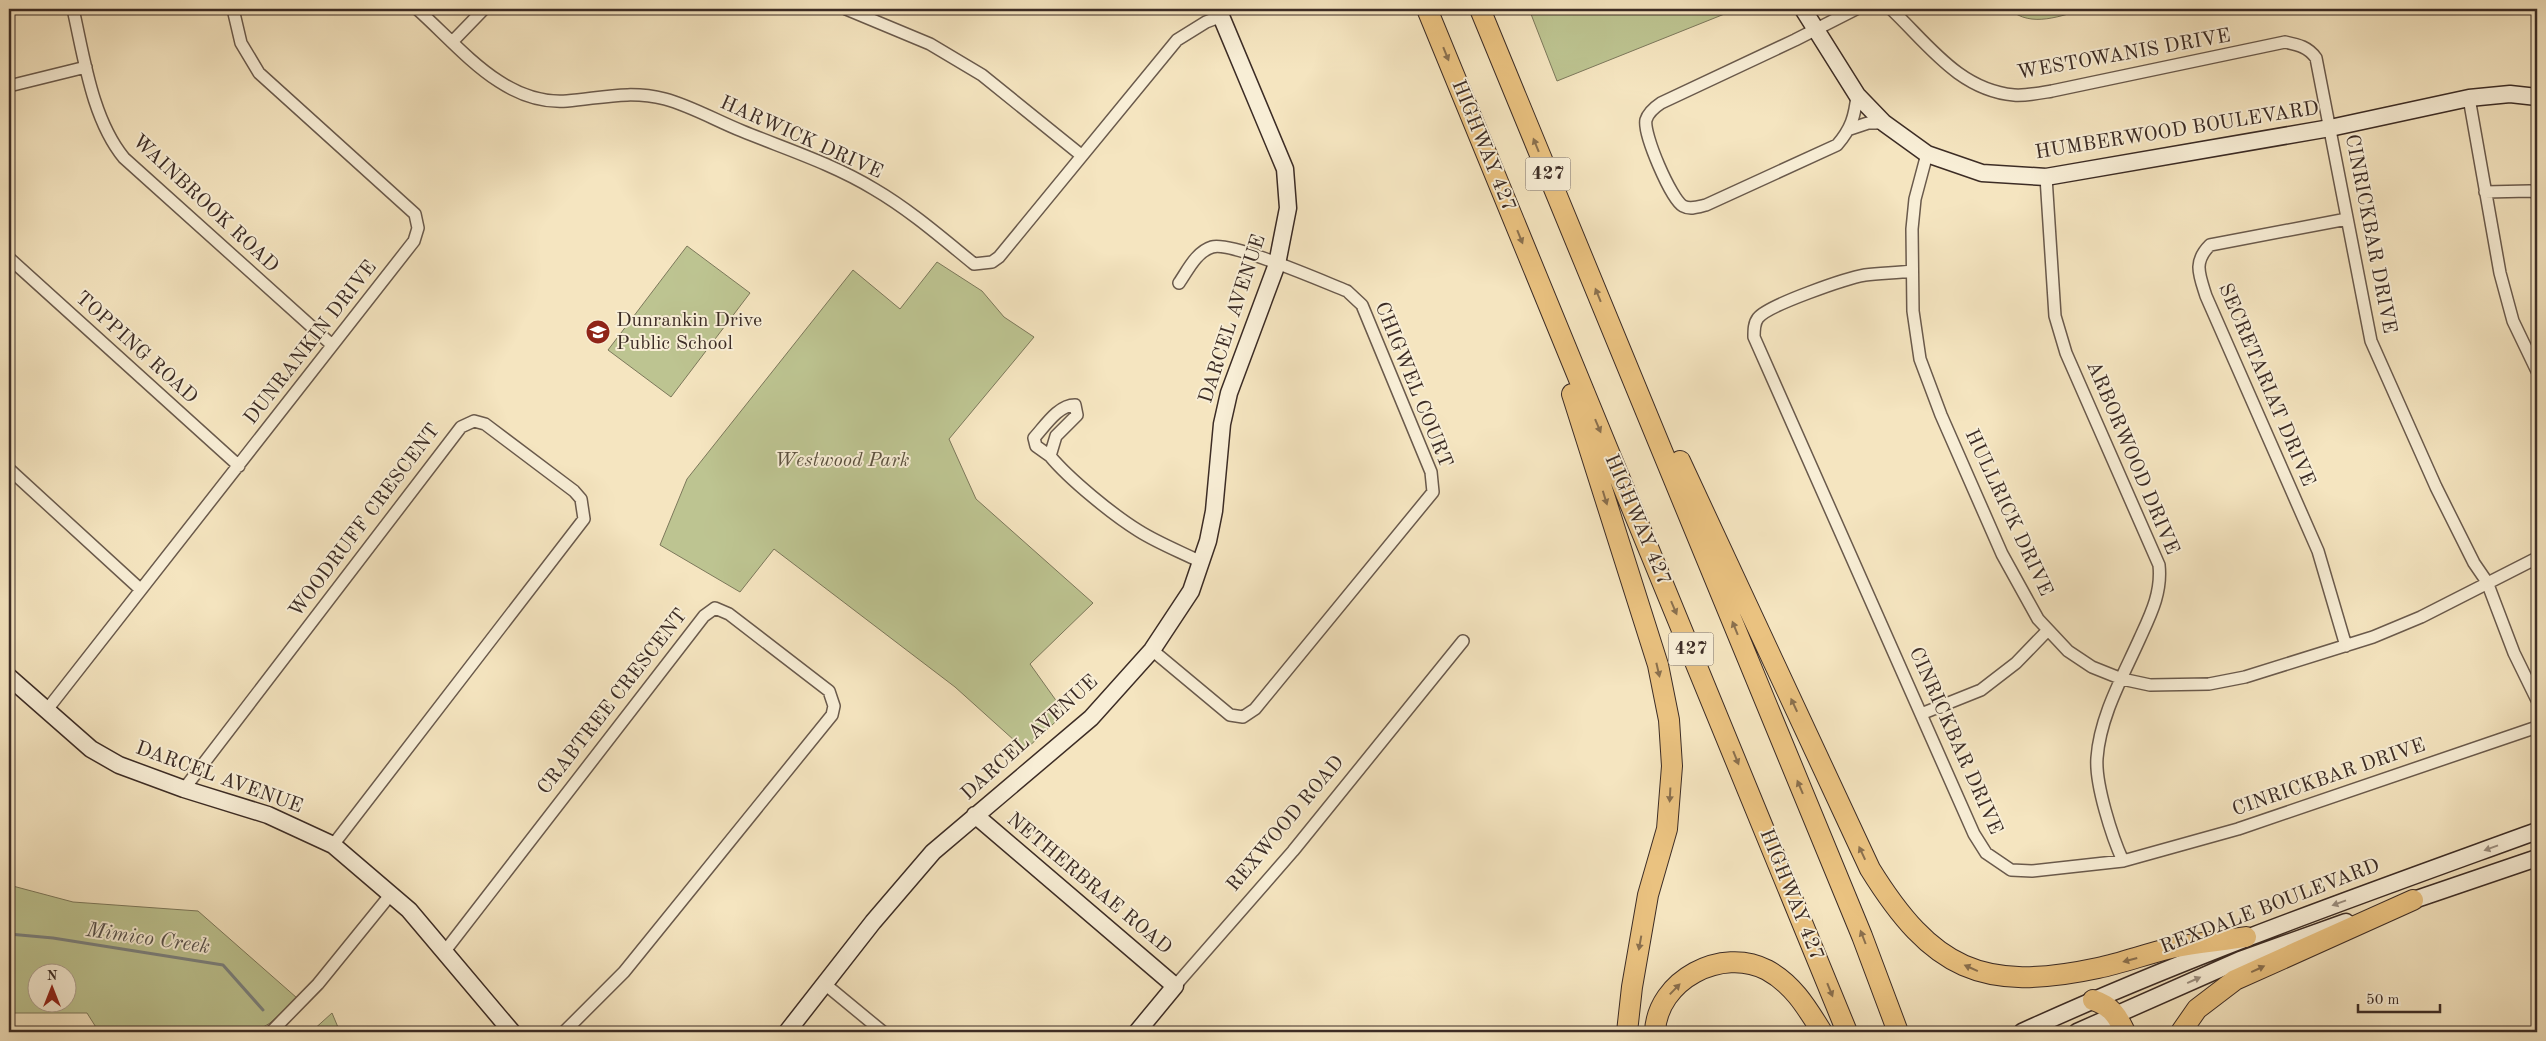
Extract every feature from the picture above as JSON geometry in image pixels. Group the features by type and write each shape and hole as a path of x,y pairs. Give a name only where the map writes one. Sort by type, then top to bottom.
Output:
{"highway":[{"name":"HIGHWAY 427","path":"1427,9 1847,1032"},
{"name":"427","path":"1480,9 1862,936 1898,1032"},
{"path":"1532,268 1658,665 1669,720 1672,766 1666,830 1648,895 1632,988 1627,1032"},
{"path":"1617,340 1650,396 1870,869 1904,920 1951,960 1980,972 2005,978 2066,975 2171,948 2246,937"},
{"path":"2181,1032 2197,1009 2235,980 2414,900"},
{"path":"1655,1032 1662,1003 1675,988 1692,974 1708,966 1744,962 1766,970 1790,986 1822,1032"},
{"path":"2093,1000 2107,1005 2121,1023"}],"street":[{"name":"WAINBROOK ROAD","path":"73,9 86,67 105,130 124,158 332,345"},
{"name":"DUNRANKIN DRIVE","path":"46,711 414,241 418,228 415,214 259,73 241,43 233,9"},
{"name":"HARWICK DRIVE","path":"417,9 508,88 530,97 568,101 622,94 666,99 843,173 874,188 906,210 974,264 992,262 999,257 1177,40 1220,13"},
{"path":"453,41 484,9"},
{"path":"846,9 930,44 974,70 1004,90 1081,155"},
{"name":"HUMBERWOOD BOULEVARD","path":"1803,9 1858,96 1884,123 1927,154 1982,173 2046,177 2330,128 2469,98 2510,94 2537,97"},
{"path":"1856,9 1661,103 1653,109 1646,120 1646,134 1673,195 1684,206 1694,208 1837,145 1850,129 1856,114 1858,96"},
{"name":"WESTOWANIS DRIVE","path":"1892,9 1951,68 1983,86 2015,95 2052,91 2285,42 2297,44 2311,51 2316,58 2330,128"},
{"name":"DARCEL AVENUE","path":"787,1032 826,985 873,922 933,852 1091,718 1152,650 1191,592 1208,541 1214,511 1222,424 1229,393 1277,264 1288,208 1285,169 1220,13"},
{"path":"9,86 86,67"},
{"path":"2469,98 2496,253 2513,321 2537,371"},
{"path":"1850,129 1868,124 1884,123"},
{"name":"CINRICKBAR DRIVE","path":"2330,128 2371,341 2436,487 2474,564 2487,582 2514,653 2537,700"},
{"name":"HULLRICK DRIVE","path":"1927,154 1915,199 1912,229 1913,311 1920,359 1941,415 2002,554 2047,631 2068,651 2092,667 2122,679 2150,685 2208,684 2245,677 2346,646 2421,617 2537,558"},
{"name":"ARBORWOOD DRIVE","path":"2046,177 2055,316 2063,344 2159,566 2161,582 2154,606 2103,725 2097,760 2100,787 2114,843 2123,861"},
{"path":"2485,192 2530,191 2537,193"},
{"name":"SECRETARIAT DRIVE","path":"2346,646 2318,551 2206,296 2198,261 2200,255 2210,245 2347,219"},
{"name":"CHIGWEL COURT","path":"1152,650 1230,716 1243,717 1255,709 1433,492 1431,472 1362,305 1347,292 1277,264 1223,246 1213,246 1200,253 1179,284"},
{"name":"TOPPING ROAD","path":"9,258 239,466"},
{"name":"CINRICKBAR DRIVE","path":"1912,271 1857,277 1774,308 1758,317 1754,327 1754,337 1974,834 1986,853 1996,862 2011,870 2032,871 2123,861 2238,829 2537,727"},
{"name":"WOODRUFF CRESCENT","path":"184,789 461,427 474,421 484,424 574,491 581,499 584,519 333,845"},
{"path":"1050,456 1060,468 1139,532 1201,562"},
{"path":"9,469 140,589"},
{"name":"CRABTREE CRESCENT","path":"445,951 704,616 715,608 729,614 829,691 834,706 832,716 624,972 564,1032"},
{"path":"1921,714 1982,690 2016,663 2047,631"},
{"name":"REXWOOD ROAD","path":"1137,1032 1299,844 1463,641"},
{"name":"DARCEL AVENUE","path":"9,677 46,711 98,753 119,765 184,789 268,815 333,845 409,910 512,1032"},
{"name":"NETHERBRAE ROAD","path":"975,815 1175,986"},
{"name":"REXDALE BOULEVARD","path":"2022,1032 2093,1000 2246,937 2537,831"},
{"name":"REXDALE BOULEVARD","path":"2077,1032 2121,1023 2240,960 2312,932 2537,858"},
{"path":"271,1032 318,984 391,894"},
{"path":"826,985 883,1032"}],"green space":[{"path":"1529,9 1737,9 1557,81"},
{"path":"2009,9 2087,9 2047,19 2037,19 2018,15"},
{"path":"687,246 750,293 671,397 608,350"},
{"name":"Westwood Park","path":"937,262 982,291 1004,317 1034,337 949,439 976,499 1093,603 1030,664 1065,713 1025,750 955,687 774,549 740,592 660,545 687,479 853,270 900,309"},
{"path":"9,885 73,902 198,911 297,998 270,1023 255,1032 99,1032 87,1013 78,1013 78,964 28,964 28,1013 9,1013"},
{"path":"332,1013 340,1032 311,1032"}],"waterway":[{"name":"Mimico Creek","path":"9,934 53,938 223,965 263,1010"}],"place":[{"name":"Dunrankin Drive Public School","path":"598,332"}]}
